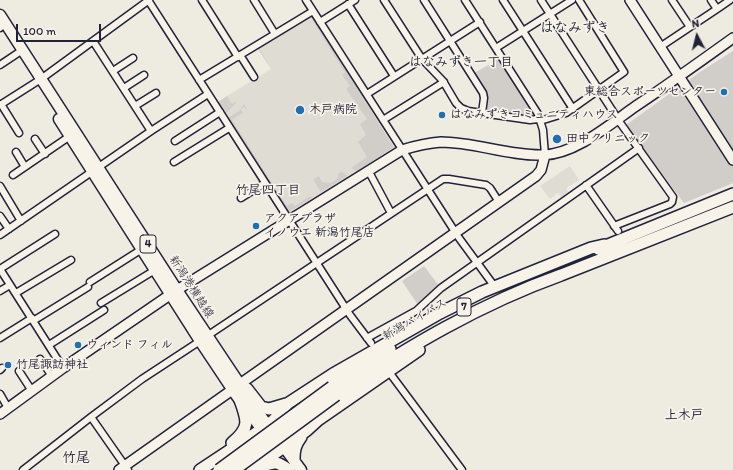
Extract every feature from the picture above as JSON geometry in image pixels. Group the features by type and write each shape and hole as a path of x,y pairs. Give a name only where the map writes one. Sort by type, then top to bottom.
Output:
{"highway":[{"name":"新潟バイパス","path":"234,470 391,348 452,313 481,298 592,252 604,245 733,194"},
{"name":"新潟バイパス","path":"219,470 334,391 456,321 537,284 733,207"},
{"path":"236,387 247,389 261,407 269,409 287,404 333,374 440,313 482,292 520,276 590,248 604,245"},
{"path":"255,469 279,445 318,420 409,356 453,329 490,309 539,288 561,275"},
{"path":"201,469 241,435 246,420 240,400"},
{"path":"201,469 265,427 274,420 287,404"},
{"path":"255,469 273,462 292,467 296,444 307,430 318,420"},
{"path":"279,445 307,430"}],"main road":[{"name":"新潟港横越線","path":"0,15 70,136 96,170 155,270 174,292"},
{"name":"新潟港横越線","path":"0,27 39,81 203,338 236,387 279,445 292,467 301,470"},
{"name":"新潟港横越線","path":"236,387 240,400 265,427"}],"street":[{"path":"19,133 0,105 39,81 148,0 265,184 369,340 416,311 441,288 639,148"},
{"path":"202,0 254,77"},
{"path":"254,0 276,34"},
{"path":"307,0 455,232 492,282"},
{"path":"320,22 355,0"},
{"path":"384,0 422,59 444,82 456,103 461,108 468,111 530,120 539,120 566,113 624,72 579,0"},
{"path":"424,0 483,93 484,98 482,113"},
{"path":"90,417 124,469 236,387 536,176 541,170 545,155 543,130 535,109 465,0"},
{"path":"503,0 573,109"},
{"path":"541,0 618,119 672,194 674,199 670,204 614,226"},
{"path":"496,48 572,0"},
{"path":"630,0 733,160"},
{"path":"672,0 690,27"},
{"path":"711,0 717,9"},
{"path":"660,47 730,0"},
{"path":"348,4 394,76"},
{"path":"199,80 313,11"},
{"path":"367,94 480,22"},
{"path":"0,414 52,376 174,292 402,150 425,144 442,142 517,154 545,155 559,152 590,138 733,38"},
{"path":"94,41 151,131"},
{"path":"0,65 18,53"},
{"path":"113,71 133,58"},
{"path":"124,88 144,75"},
{"path":"383,120 444,82"},
{"path":"135,106 156,93"},
{"path":"0,235 151,131 208,94"},
{"path":"175,141 220,112"},
{"path":"174,162 229,128"},
{"path":"13,175 70,136"},
{"path":"35,139 45,154"},
{"path":"16,152 25,167"},
{"path":"368,170 392,213"},
{"path":"23,470 90,417 142,379 443,179 486,185 490,188 499,202"},
{"path":"241,198 265,184"},
{"path":"586,185 618,231"},
{"path":"0,186 22,221"},
{"path":"0,216 9,229"},
{"path":"55,234 0,269 64,368"},
{"path":"0,338 89,284 142,249"},
{"path":"16,293 71,260"},
{"path":"49,345 155,270"},
{"path":"0,291 10,285"},
{"path":"40,359 52,376"},
{"path":"19,371 32,391"},
{"path":"392,376 462,470"},
{"path":"0,394 8,408"}],"shaded area":[{"name":"木戸病院","path":"310,14 394,147 290,213 226,114 233,106 227,96 271,69 257,47"},
{"path":"310,14 394,147 357,171 352,167 367,157 358,142 366,135 360,124 367,119 346,89 350,86 342,75 345,73 310,16 259,48 271,69 257,47"},
{"path":"733,51 733,183 684,203 626,125 700,72"},
{"path":"502,57 535,109 530,120 482,113 484,98 471,75"},
{"path":"227,96 232,104 236,103 226,114 218,102"},
{"path":"244,104 248,110 244,107 241,109 243,113 232,120 275,188 274,189 228,118 239,111"},
{"path":"570,166 579,180 566,188 568,192 561,197 558,193 550,199 540,186"},
{"path":"340,172 345,173 347,176 321,192 314,179 319,176 322,182 331,183 337,179"},
{"path":"275,190 287,206 292,203 295,206 310,196 312,198 289,212"},
{"path":"424,266 439,286 418,305 402,281"}],"place":[{"name":"東総合スポーツセンター","path":"724,92"},
{"name":"木戸病院","path":"300,110"},
{"name":"はなみずきコミュニティハウス","path":"442,115"},
{"name":"田中クリニック","path":"557,139"},
{"name":"アクアプラザ イノウエ 新潟竹尾店","path":"256,226"},
{"name":"ウィンド フィル","path":"78,345"},
{"name":"竹尾諏訪神社","path":"8,365"}],"district":[{"name":"はなみずき","path":"575,28"},
{"name":"はなみずき一丁目","path":"461,63"},
{"name":"竹尾四丁目","path":"268,191"},
{"name":"上木戸","path":"684,416"},
{"name":"竹尾","path":"76,458"}]}
